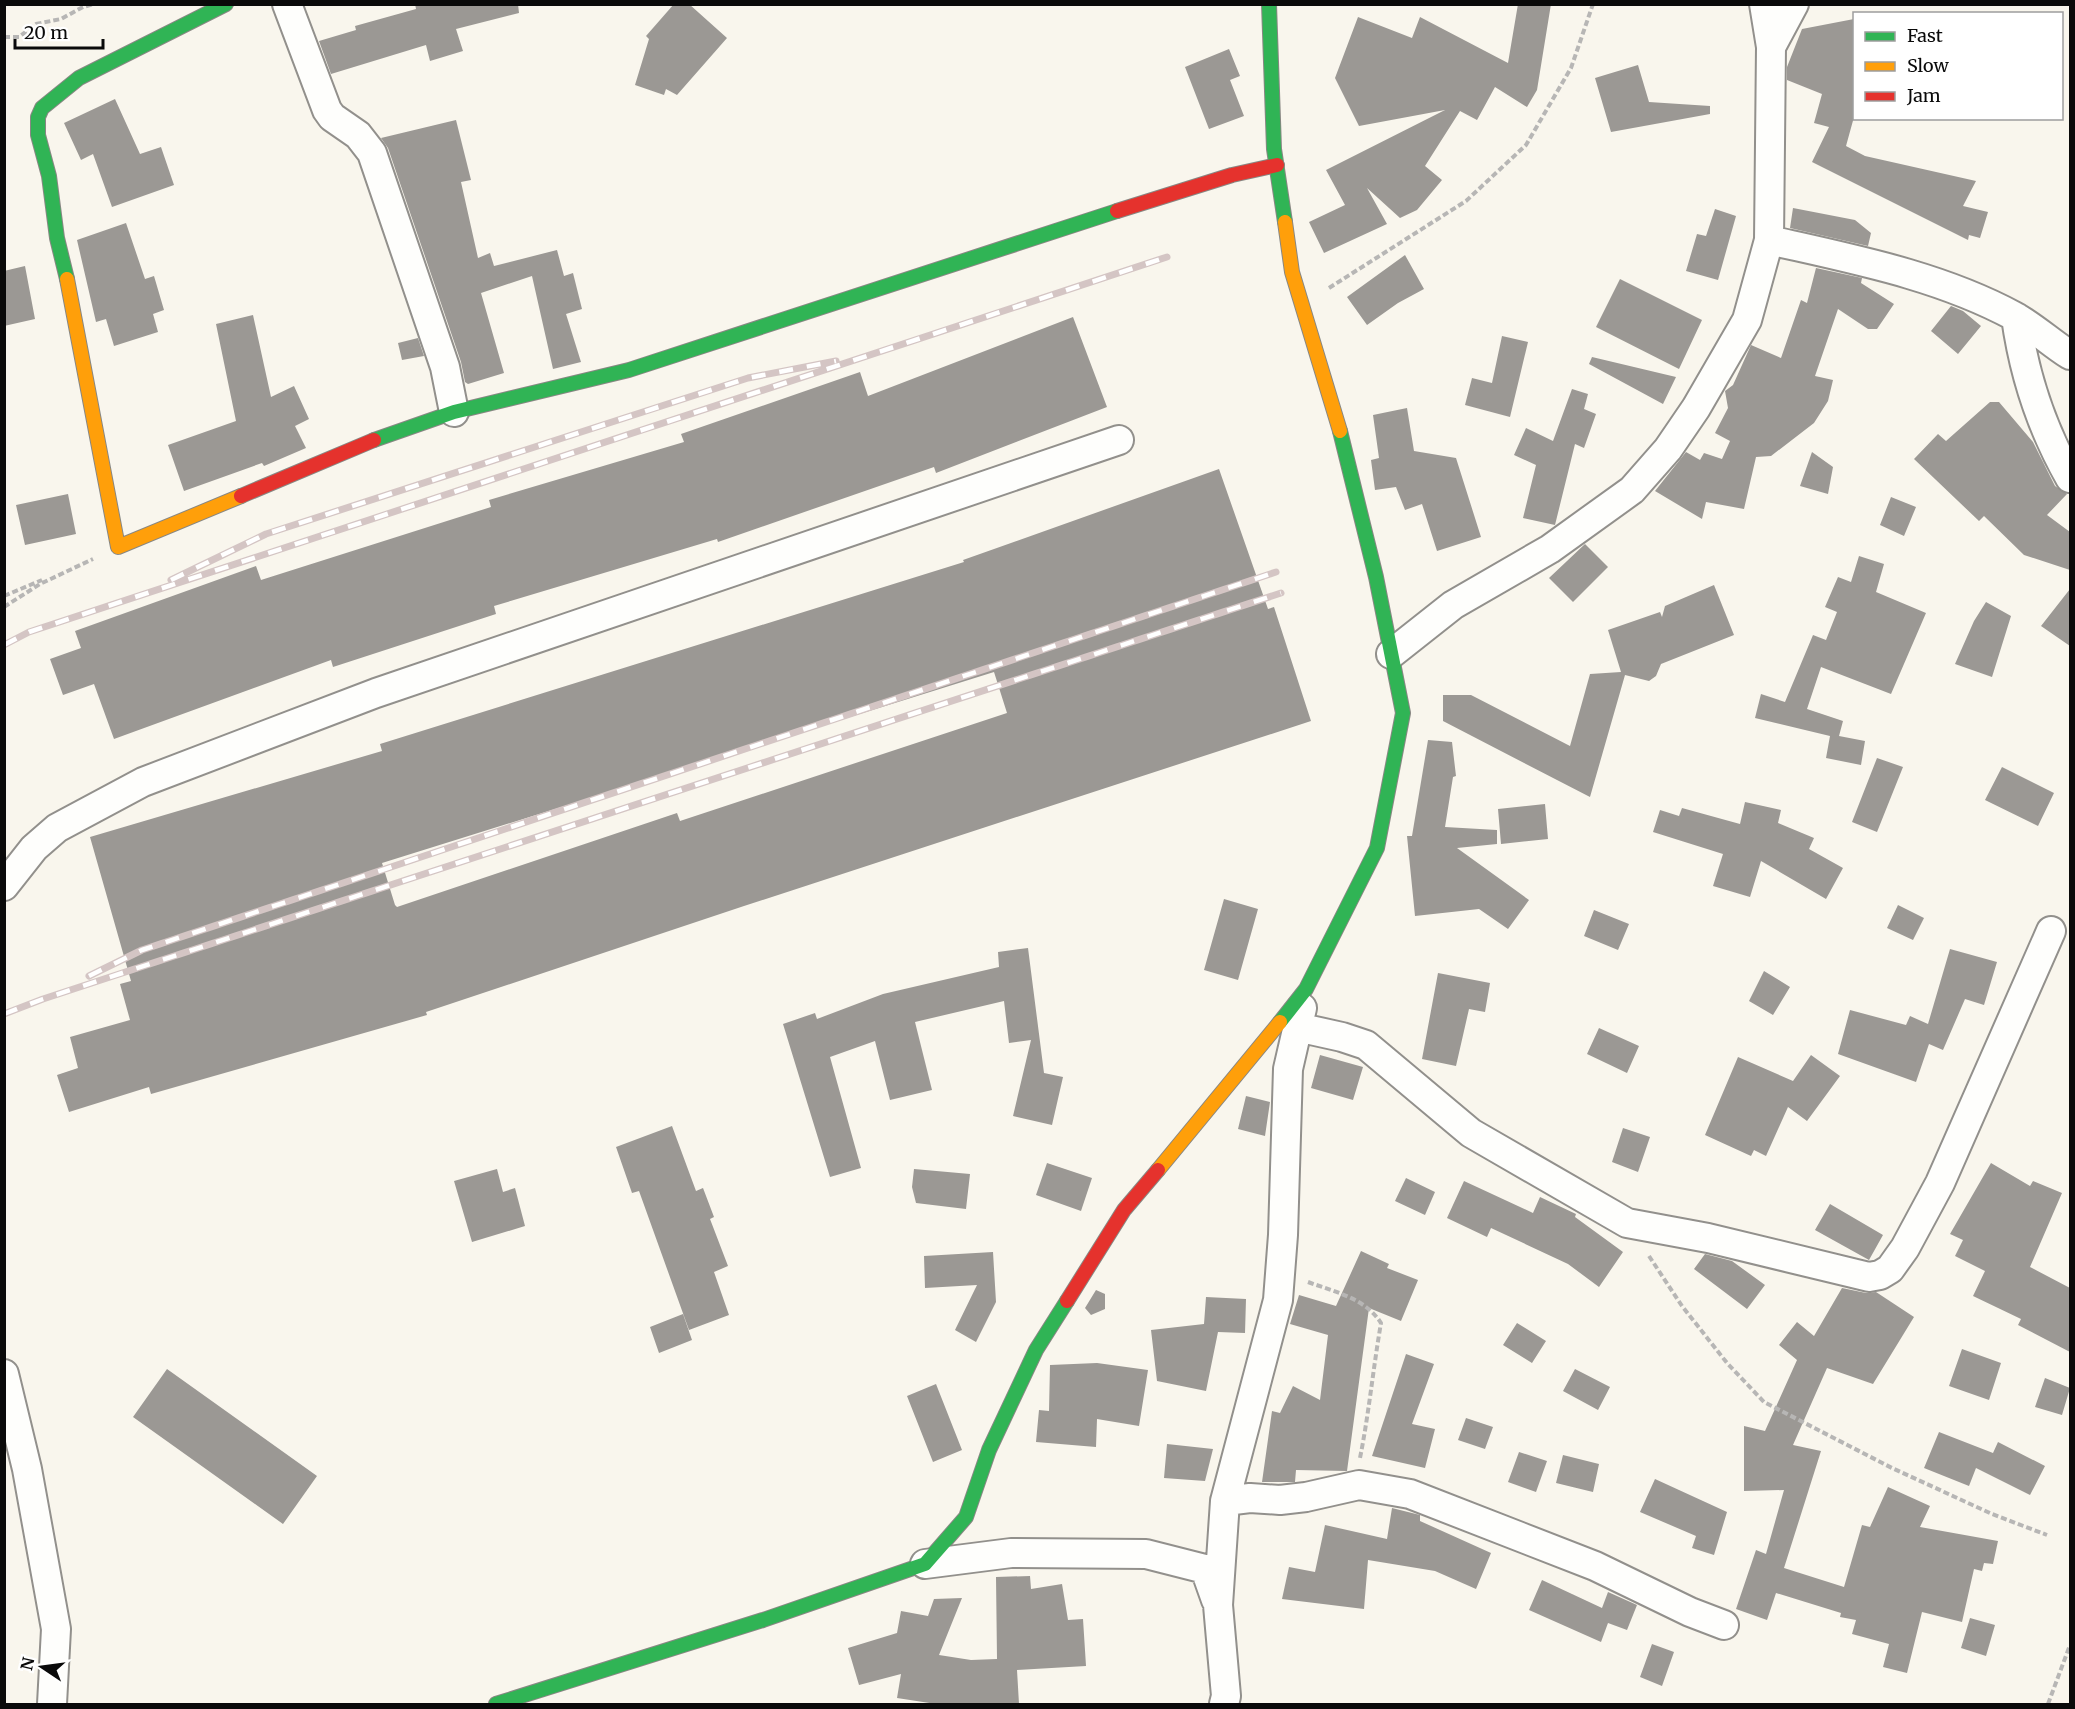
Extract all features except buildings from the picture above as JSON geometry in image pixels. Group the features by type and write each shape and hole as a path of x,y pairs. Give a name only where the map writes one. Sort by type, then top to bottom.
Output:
{"street":[{"path":"226,4 123,58 102,65 79,78 42,108 38,117 38,135 49,176 57,238 70,290 118,547 328,459 454,412 629,370 1122,209 1232,175 1277,165"},
{"path":"287,4 327,110 332,117 358,135 372,153 445,367 454,412"},
{"path":"925,1564 966,1517 989,1450 1036,1350 1124,1210 1230,1085 1306,989 1377,848 1403,713 1332,397 1292,272 1277,165 1269,4"},
{"path":"1391,654 1453,605 1550,549 1632,490 1679,433 1747,320 1769,240 1771,47 1764,4"},
{"path":"1771,47 1794,4"},
{"path":"1769,240 1924,279 1966,294 2016,317 2070,355"},
{"path":"2016,317 2028,383 2051,443 2070,478"},
{"path":"4,886 34,848 57,828 143,782 376,693 1119,440"},
{"path":"1297,1027 1342,1036 1366,1045 1471,1133 1627,1222 1708,1238 1869,1277 1890,1269 1905,1248 1940,1183 2051,931"},
{"path":"1231,1702 1218,1605 1225,1501 1278,1300 1288,1069 1306,989"},
{"path":"4,1374 27,1469 56,1629 52,1704"},
{"path":"1225,1501 1306,1497 1359,1485 1410,1494 1595,1566 1690,1612 1724,1625"},
{"path":"496,1704 763,1620 925,1564 1011,1552 1146,1554 1205,1569 1218,1605"}],"path":[{"path":"4,37 19,37 36,24 61,19 94,4"},
{"path":"1303,305 1368,261 1466,201 1526,145 1571,68 1593,4"},
{"path":"4,607 40,584 118,547"},
{"path":"4,596 95,558"},
{"path":"1627,1222 1682,1305 1727,1363 1764,1402 1892,1468 1992,1514 2047,1534"},
{"path":"1280,1271 1372,1309 1381,1323 1369,1395 1370,1413 1357,1471 1359,1485"},
{"path":"2048,1704 2070,1645"}],"railway":[{"path":"4,645 29,632 1167,257"},
{"path":"171,580 266,534 748,378 836,361"},
{"path":"89,976 142,950 1276,572"},
{"path":"4,1014 43,999 1281,593"}],"traffic: fast":[{"path":"67,279 57,238 49,176 38,135 38,117 42,108 79,78 226,4"},
{"path":"1269,4 1274,149 1285,222"},
{"path":"374,440 454,412 629,370 1117,211"},
{"path":"1280,1022 1306,989 1377,848 1403,713 1376,577 1340,431"},
{"path":"496,1704 763,1620 925,1564 966,1517 989,1450 1036,1350 1067,1301"}],"traffic: slow":[{"path":"1285,222 1292,272 1340,431"},
{"path":"67,279 118,547 241,496"},
{"path":"1158,1170 1280,1022"}],"traffic: jam":[{"path":"1117,211 1232,175 1277,165"},
{"path":"241,496 374,440"},
{"path":"1067,1301 1124,1210 1158,1170"}]}
